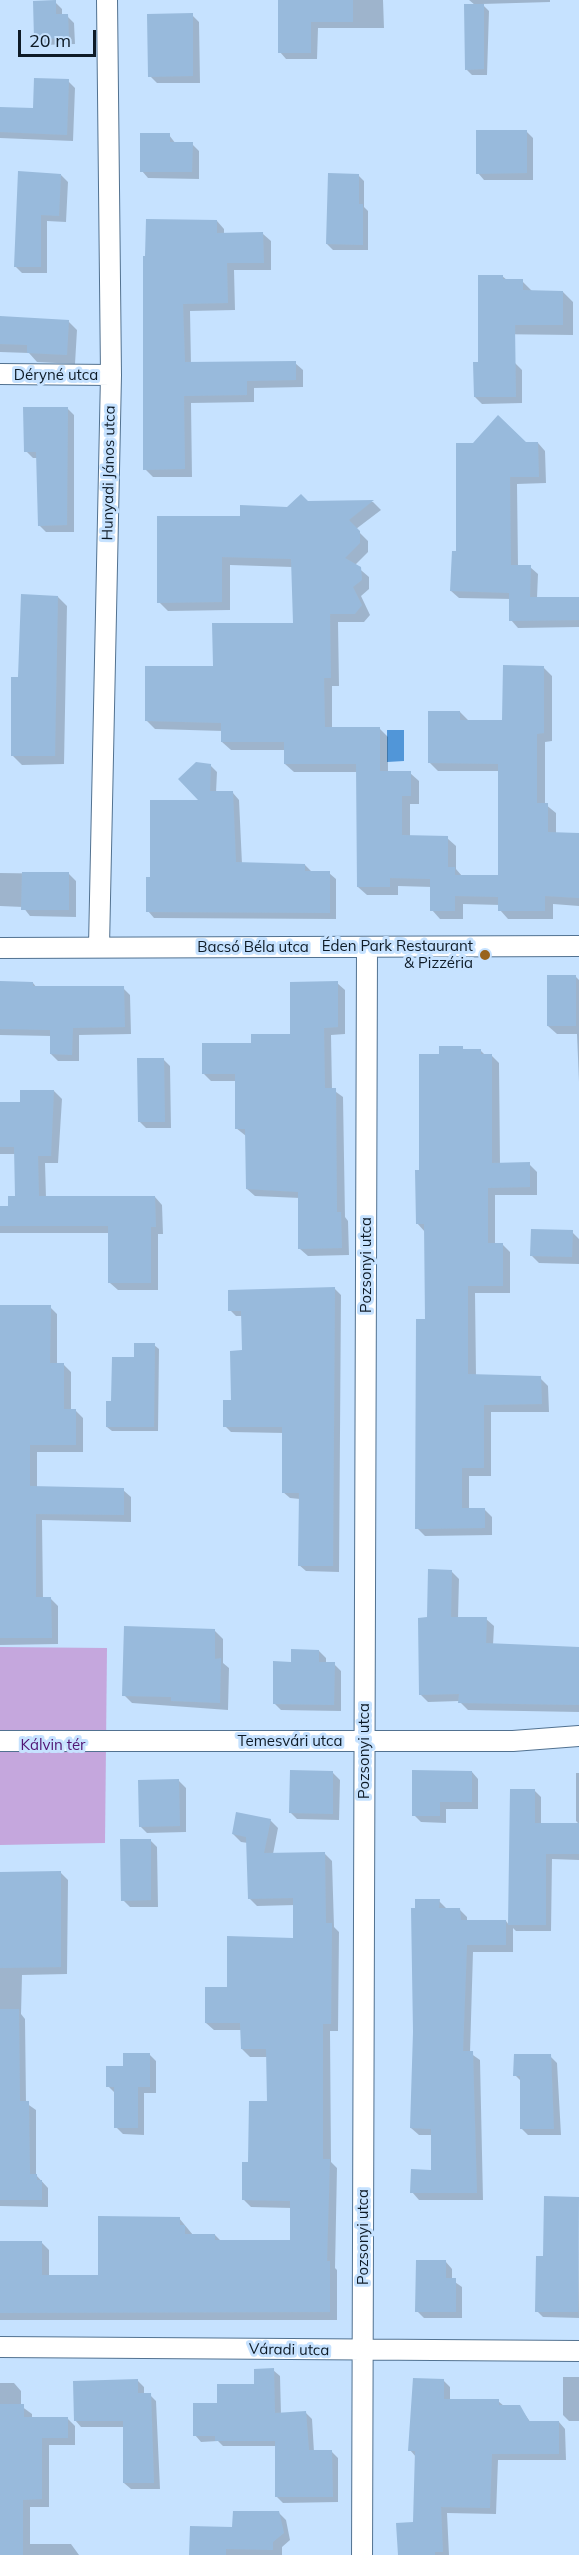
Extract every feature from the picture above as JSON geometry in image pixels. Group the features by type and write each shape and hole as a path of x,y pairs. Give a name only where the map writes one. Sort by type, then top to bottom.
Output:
{"street":[{"name":"Hunyadi János utca","path":"99,946 111,375 107,0"},
{"name":"Déryné utca","path":"0,374 111,375"},
{"name":"Bacsó Béla utca","path":"0,948 579,946"},
{"name":"Pozsonyi utca","path":"362,2555 367,948"},
{"name":"Temesvári utca","path":"0,1741 513,1742 579,1736"},
{"name":"Váradi utca","path":"0,2347 579,2351"}],"green space":[{"name":"Kálvin tér","path":"0,1647 107,1648 105,1843 0,1845"}],"water":[{"path":"387,730 404,730 404,761 387,762"}],"building":[{"path":"56,0 56,14 68,14 69,38 34,39 33,1"},
{"path":"278,0 353,0 353,22 311,22 311,53 278,53"},
{"path":"464,4 484,4 484,69 465,70"},
{"path":"193,13 193,76 148,77 147,14"},
{"path":"34,78 69,79 67,135 0,132 0,107 33,108"},
{"path":"476,130 527,130 527,173 476,174"},
{"path":"140,133 170,133 170,142 193,142 192,172 140,172"},
{"path":"18,171 61,174 59,216 41,215 41,267 14,267"},
{"path":"328,173 359,174 359,204 363,204 363,245 326,244"},
{"path":"146,219 217,220 217,233 263,232 264,263 227,263 228,303 183,304 185,362 296,361 296,380 247,381 247,395 184,396 185,469 143,470 143,256 145,256"},
{"path":"478,275 503,275 503,279 523,279 523,290 563,291 563,325 515,325 516,397 474,397 473,362 478,362"},
{"path":"0,316 69,320 67,355 27,353 27,345 0,344"},
{"path":"23,407 68,407 67,525 38,526 36,452 24,452"},
{"path":"498,415 526,442 538,442 539,477 510,477 511,565 531,565 530,597 579,597 579,620 509,621 509,593 450,591 452,551 456,551 456,443 473,443"},
{"path":"301,494 308,501 374,500 349,520 360,531 360,543 345,558 361,567 362,580 353,587 362,605 355,614 330,614 331,678 324,678 325,727 380,727 380,771 411,771 411,796 402,796 402,835 448,836 448,867 455,867 455,875 498,875 498,764 428,763 428,711 460,711 460,720 502,720 503,665 544,666 544,733 537,734 537,803 548,803 548,832 579,833 579,898 545,896 545,911 498,911 498,897 455,896 455,911 430,911 430,879 390,878 390,887 357,887 356,764 284,764 284,742 221,742 221,723 145,721 145,666 213,666 212,623 293,623 291,559 222,557 222,602 157,603 157,516 240,516 240,505 287,507"},
{"path":"21,594 58,596 55,756 11,756 11,677 18,677"},
{"path":"196,762 211,764 210,791 233,791 236,862 305,864 305,871 330,871 330,913 146,912 146,877 150,877 150,800 198,800 178,779"},
{"path":"22,872 69,872 69,910 21,910"},
{"path":"547,975 576,975 576,1026 547,1026"},
{"path":"0,981 33,982 33,986 124,986 125,1027 73,1028 72,1055 50,1054 50,1030 0,1029"},
{"path":"338,981 338,1027 324,1028 325,1088 336,1088 337,1212 341,1212 342,1248 298,1249 298,1192 246,1189 245,1129 235,1129 235,1074 202,1074 202,1043 251,1043 251,1034 290,1034 290,982"},
{"path":"439,1046 463,1046 463,1049 481,1049 481,1054 492,1054 492,1163 530,1162 530,1187 488,1188 488,1243 503,1243 503,1286 468,1286 468,1374 541,1376 542,1404 484,1405 484,1468 462,1468 462,1508 485,1508 485,1528 415,1529 416,1319 425,1319 424,1224 416,1224 415,1170 419,1170 419,1054 439,1054"},
{"path":"137,1058 164,1058 165,1122 138,1122"},
{"path":"20,1090 54,1090 51,1156 38,1156 39,1196 155,1196 156,1227 151,1227 151,1283 108,1283 108,1226 0,1226 0,1206 8,1206 8,1196 15,1196 14,1147 0,1147 0,1102 20,1102"},
{"path":"531,1229 573,1230 572,1257 530,1256"},
{"path":"335,1287 333,1566 298,1566 299,1493 282,1493 282,1427 223,1427 223,1400 231,1400 230,1351 242,1350 241,1311 228,1311 228,1290"},
{"path":"0,1305 51,1305 50,1363 64,1363 64,1409 76,1409 76,1445 30,1445 30,1486 124,1488 124,1515 36,1514 36,1597 51,1597 52,1638 0,1638"},
{"path":"134,1343 155,1343 154,1427 106,1427 106,1401 111,1401 112,1357 134,1357"},
{"path":"428,1569 452,1570 451,1617 487,1617 486,1643 579,1647 579,1705 458,1703 459,1694 419,1695 418,1618 427,1617"},
{"path":"124,1626 215,1629 215,1659 221,1658 220,1703 171,1701 171,1697 122,1696"},
{"path":"291,1649 319,1650 319,1662 335,1662 334,1705 273,1704 273,1661 291,1662"},
{"path":"290,1770 333,1771 333,1814 289,1813"},
{"path":"412,1770 472,1771 472,1802 440,1802 440,1816 412,1816"},
{"path":"179,1779 180,1826 139,1827 138,1780"},
{"path":"510,1789 535,1789 535,1823 579,1823 579,1854 546,1854 546,1925 508,1925"},
{"path":"236,1812 271,1819 264,1853 325,1852 326,1923 332,1923 331,2024 323,2024 323,2159 330,2159 327,2261 330,2261 330,2312 0,2313 0,2241 42,2241 42,2275 98,2275 98,2216 180,2217 180,2225 185,2225 185,2234 215,2234 215,2240 290,2240 290,2201 242,2200 242,2162 248,2162 249,2101 267,2101 266,2049 241,2049 240,2023 205,2023 205,1987 227,1987 227,1936 293,1938 293,1898 248,1899 246,1837 232,1834"},
{"path":"120,1839 151,1839 151,1900 121,1901"},
{"path":"61,1871 61,1967 0,1968 0,1872"},
{"path":"415,1899 440,1899 439,1908 460,1908 461,1920 506,1920 506,1945 467,1945 463,2051 473,2051 477,2193 410,2193 411,2169 431,2170 431,2129 410,2128 413,2032 411,1908 415,1908"},
{"path":"0,2009 19,2009 20,2101 29,2101 30,2174 37,2174 37,2180 42,2180 42,2200 0,2200"},
{"path":"123,2053 150,2053 150,2087 138,2087 138,2128 114,2128 114,2087 106,2087 106,2066 123,2066"},
{"path":"514,2054 551,2054 554,2129 520,2129 520,2076 513,2076"},
{"path":"544,2196 579,2197 578,2312 535,2312 536,2256 543,2256"},
{"path":"416,2260 446,2260 446,2278 456,2278 456,2312 415,2312"},
{"path":"274,2368 275,2413 306,2411 309,2450 332,2450 333,2497 275,2497 275,2441 215,2441 215,2436 193,2436 193,2403 217,2403 217,2384 254,2384 254,2369"},
{"path":"413,2378 444,2379 444,2399 499,2399 499,2405 520,2405 529,2421 559,2421 559,2454 492,2454 490,2508 441,2507 443,2552 435,2552 435,2555 398,2555 396,2523 413,2522 415,2451 408,2451"},
{"path":"138,2379 138,2393 151,2393 154,2483 123,2483 123,2421 74,2421 73,2381"},
{"path":"0,2404 24,2404 24,2417 68,2417 68,2438 42,2438 42,2499 23,2500 23,2555 0,2555"},
{"path":"233,2511 279,2511 284,2533 273,2542 273,2550 226,2549 226,2555 189,2555 190,2526 232,2527"}],"place":[{"name":"Éden Park Restaurant & Pizzéria","path":"485,955"}]}
